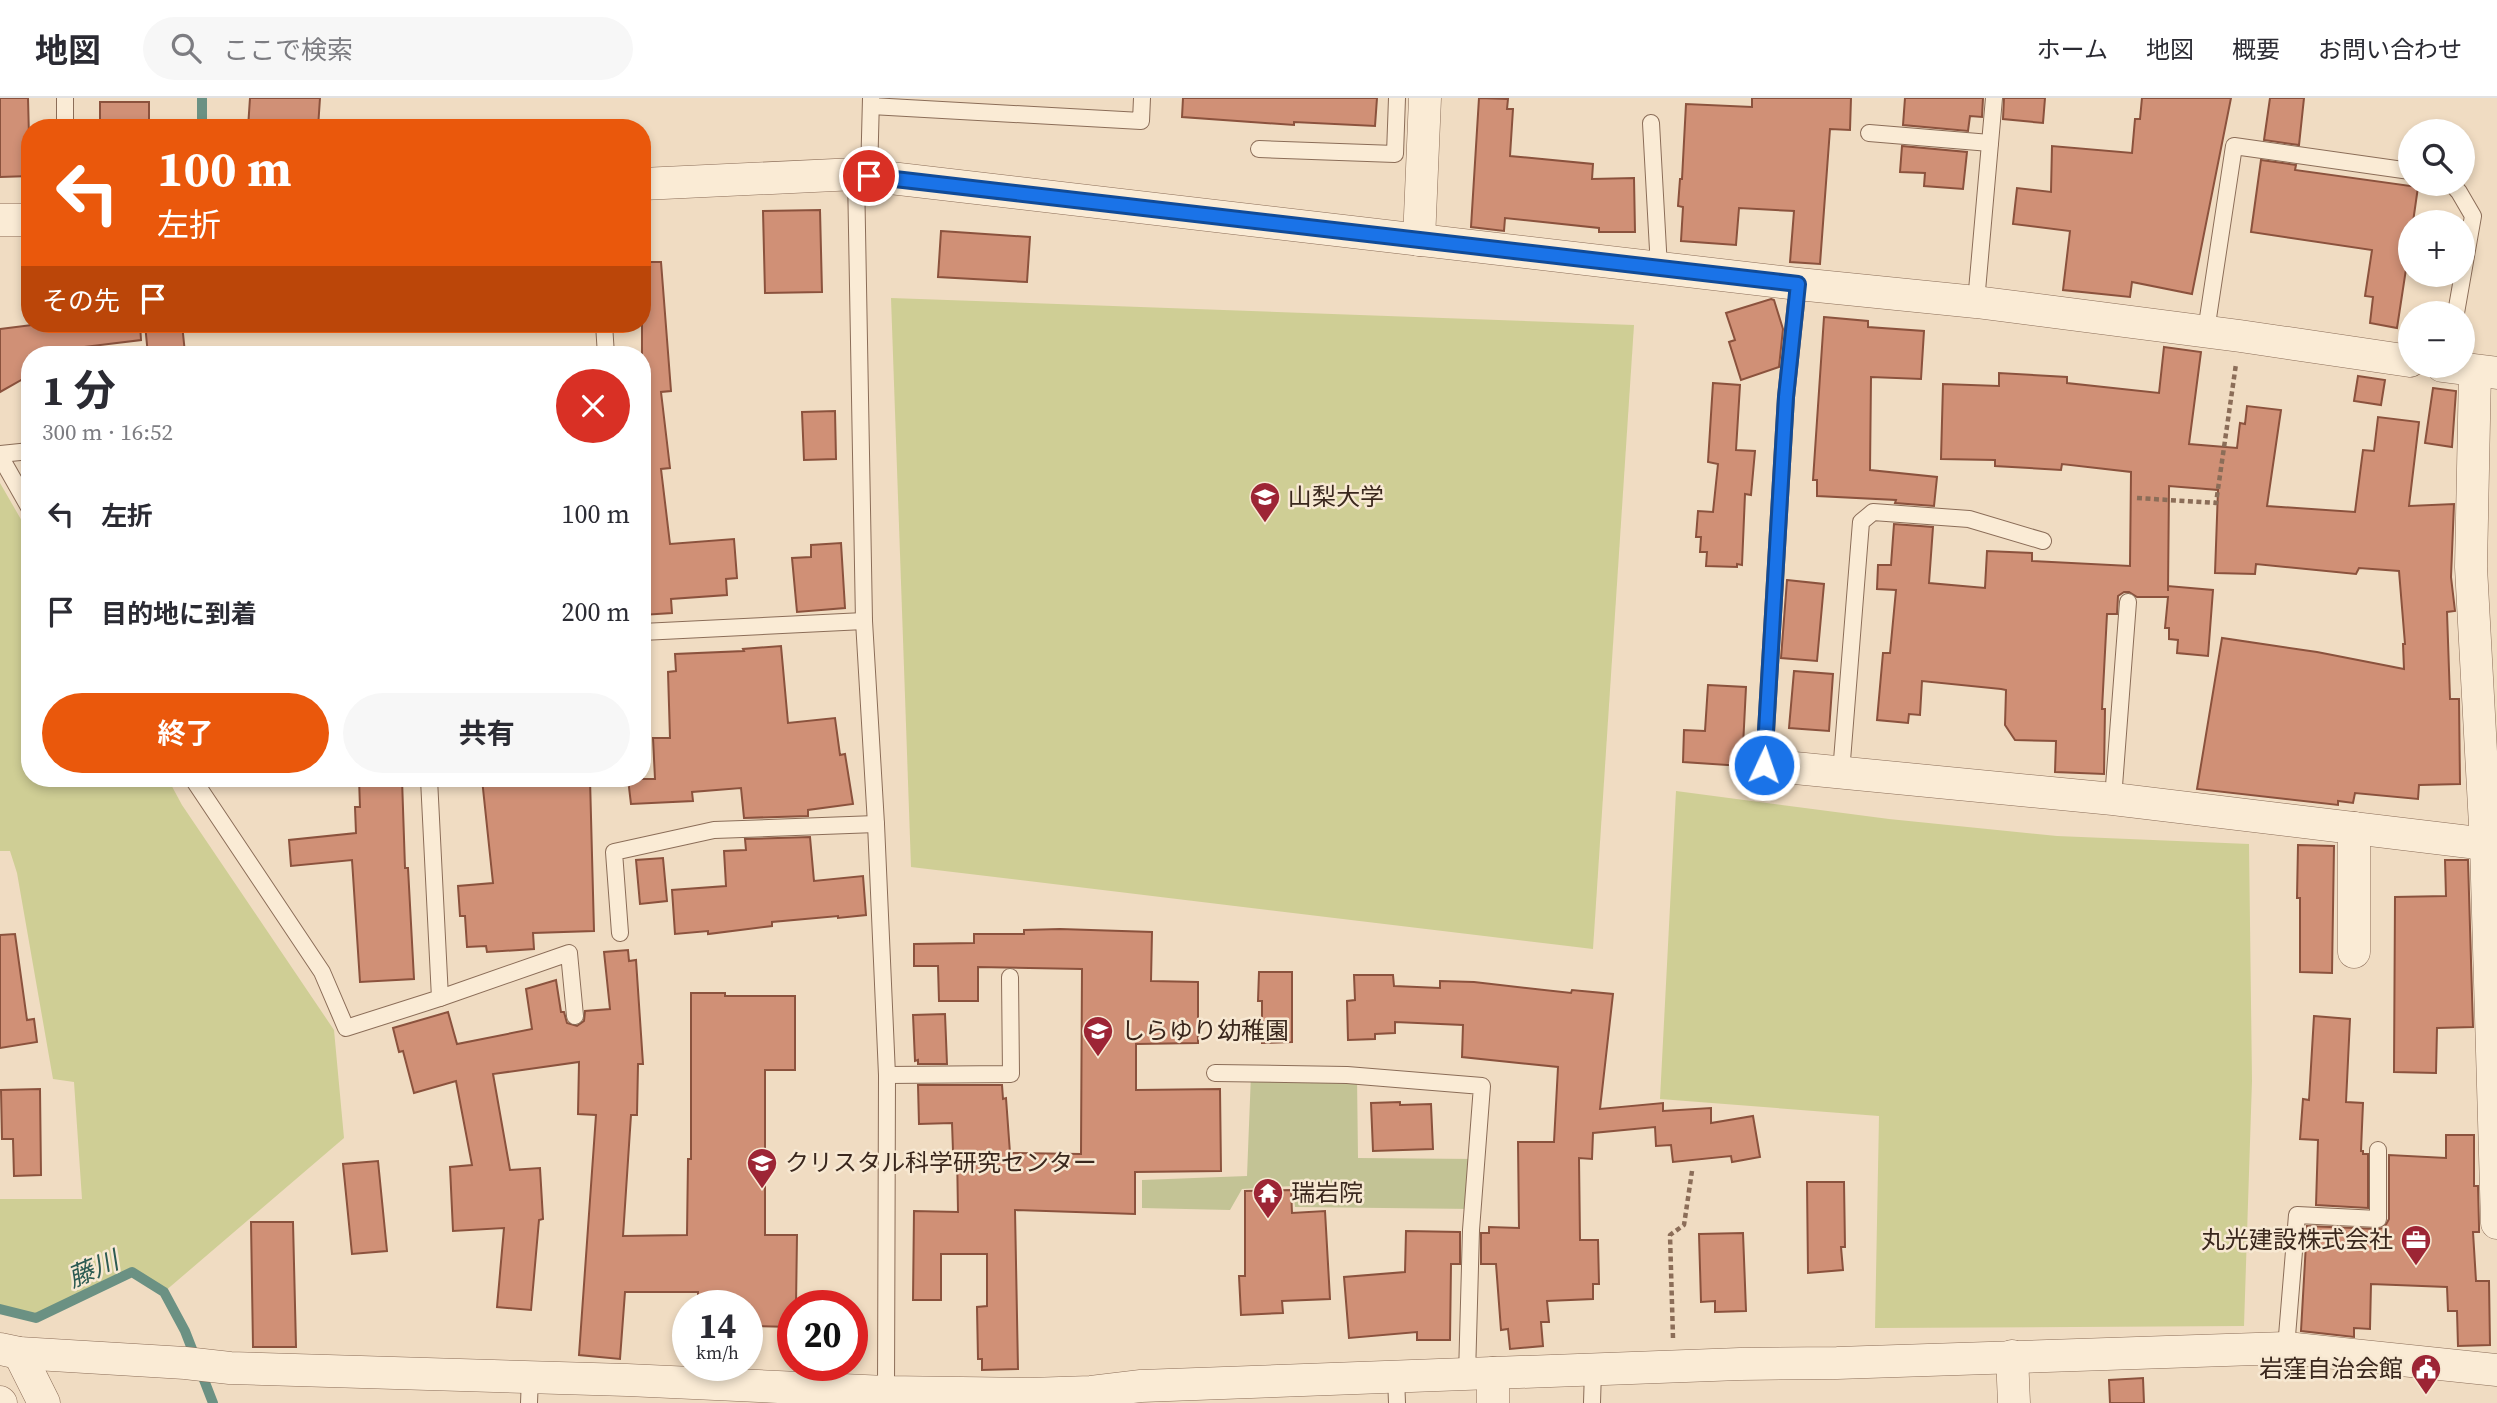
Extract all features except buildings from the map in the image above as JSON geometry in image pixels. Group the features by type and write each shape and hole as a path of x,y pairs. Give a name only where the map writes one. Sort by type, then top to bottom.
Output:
{"street":[{"path":"1419,240 1425,98"},
{"path":"651,184 862,175 1798,284 1976,302 2206,331 2398,359"},
{"path":"0,220 21,220"},
{"path":"2462,378 2471,567 2489,741 2486,844 2493,969 2497,1223"},
{"path":"1764,765 2113,799 2486,844"},
{"path":"2354,828 2354,952"},
{"path":"9,1351 530,1390 812,1396 886,1392 935,1398 1029,1394 1092,1398 1141,1386 1396,1390 1484,1384 1593,1370 1674,1366 2286,1348 2497,1370"},
{"path":"9,1351 44,1403"},
{"path":"2012,1356 2014,1403"}],"lane":[{"path":"65,98 65,119"},
{"path":"886,1392 887,1075 864,621 862,175 871,102 1141,121 1142,98"},
{"path":"1259,149 1395,154 1397,98"},
{"path":"1976,302 1994,98"},
{"path":"1651,123 1659,268"},
{"path":"1869,133 1990,143"},
{"path":"2206,331 2234,146 2398,169"},
{"path":"2458,301 2473,216 2461,196"},
{"path":"1764,765 1786,397 1798,284"},
{"path":"21,452 0,455 21,493"},
{"path":"1841,773 1861,522 1873,512 1969,519 2043,541"},
{"path":"2113,799 2128,602"},
{"path":"651,632 864,621"},
{"path":"197,787 322,972 346,1028 569,953 575,1017"},
{"path":"429,787 440,998"},
{"path":"620,933 614,852 714,830 876,824"},
{"path":"887,1075 1011,1074 1010,977"},
{"path":"1215,1073 1347,1075 1482,1086 1471,1230 1484,1384"},
{"path":"2286,1348 2297,1215 2378,1219 2378,1150"},
{"path":"1592,1403 1593,1370"}],"path":[{"path":"2137,498 2216,503 2240,336"},
{"path":"1674,1366 1670,1235 1684,1225 1692,1171"}],"shaded area":[{"path":"891,298 1634,325 1593,949 911,867"},
{"path":"0,483 21,519 21,787 172,787 334,1030 344,1138 164,1292 132,1272 36,1318 0,1309 0,1199 82,1199 74,1082 53,1079 17,873 10,851 0,851"},
{"path":"1676,791 1889,819 2057,836 2249,844 2252,1081 2244,1326 1875,1328 1879,1116 1660,1099"}],"green space":[{"path":"1251,1074 1357,1076 1358,1158 1477,1159 1473,1209 1295,1207 1293,1186 1242,1189 1230,1210 1142,1208 1142,1180 1247,1176"}],"waterway":[{"path":"202,98 202,119"},
{"name":"藤川","path":"0,1309 36,1318 132,1272 164,1292 185,1331 213,1403"}],"place":[{"name":"山梨大学","path":"1265,524"},
{"name":"しらゆり幼稚園","path":"1098,1058"},
{"name":"クリスタル科学研究センター","path":"762,1190"},
{"name":"瑞岩院","path":"1268,1220"},
{"name":"丸光建設株式会社","path":"2416,1267"},
{"name":"岩窪自治会館","path":"2426,1396"}],"route":[{"path":"869,176 1798,284 1786,397 1764,765"}]}
